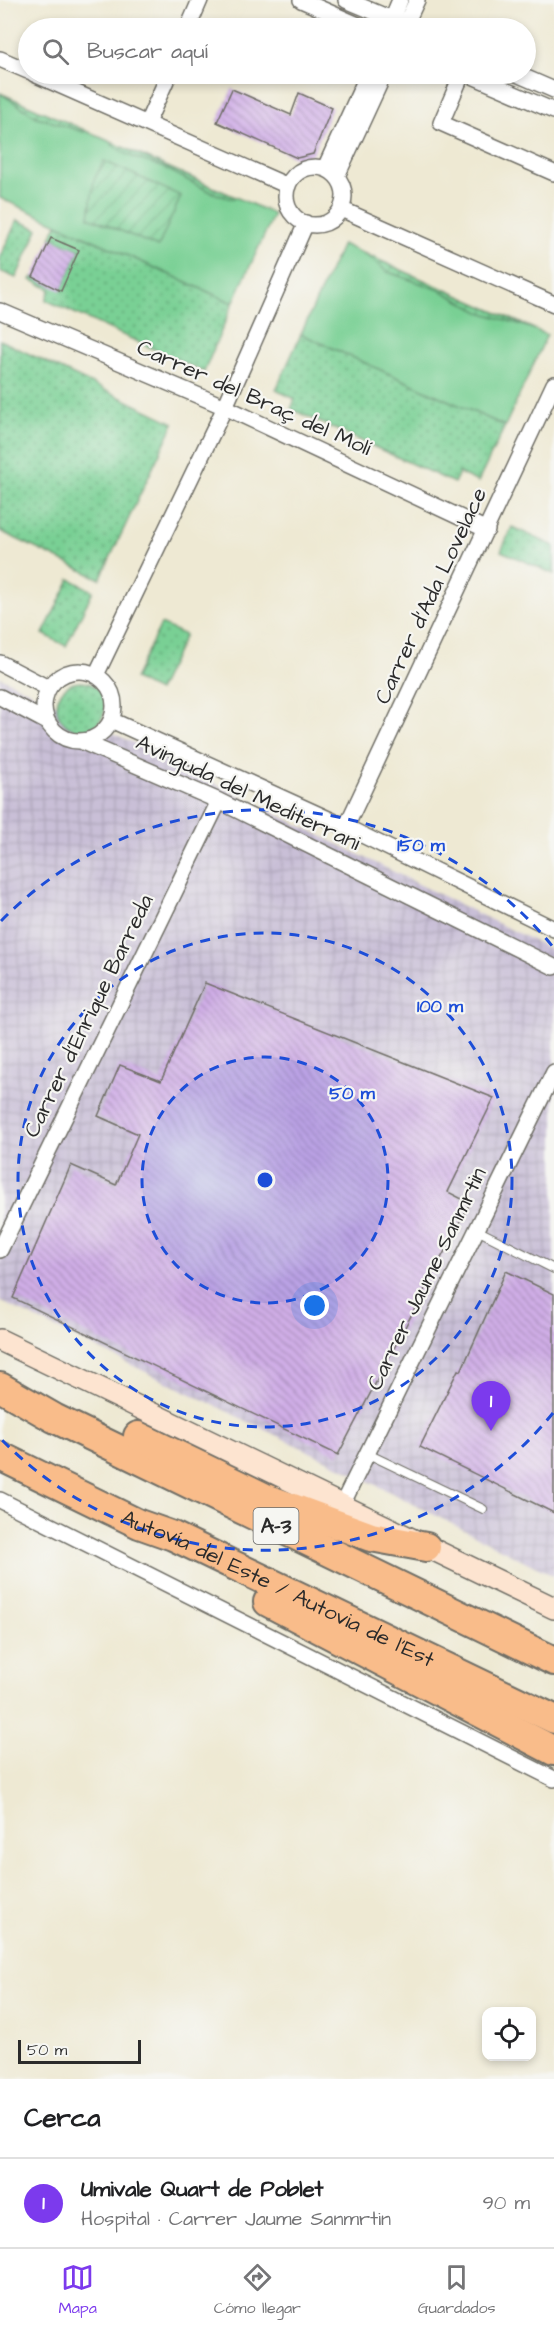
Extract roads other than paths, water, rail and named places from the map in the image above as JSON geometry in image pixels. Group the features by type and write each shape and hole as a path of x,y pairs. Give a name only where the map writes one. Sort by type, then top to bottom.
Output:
{"highway":[{"path":"0,1385 60,1399 268,1499 371,1537 426,1548"},
{"name":"A-3","path":"0,1385 54,1418 554,1661"},
{"name":"Autovía del Este / Autovia de l'Est","path":"0,1456 140,1524 173,1536 554,1719"},
{"path":"140,1524 166,1551 554,1752"}],"street":[{"path":"193,18 201,0"},
{"path":"301,0 342,18"},
{"path":"346,0 383,18"},
{"path":"400,0 400,18"},
{"path":"405,18 417,0"},
{"path":"0,59 18,67"},
{"path":"536,82 554,90"},
{"path":"57,84 288,186"},
{"path":"147,123 165,84"},
{"path":"331,172 364,84"},
{"path":"331,172 379,84"},
{"path":"458,84 441,123 554,173"},
{"path":"491,84 554,111"},
{"path":"307,168 331,172 344,192 341,209 330,221 322,224 306,223 289,208 288,186 299,172 307,168"},
{"path":"341,209 554,304"},
{"path":"96,675 225,407 306,223"},
{"name":"Carrer del Braç del Molí","path":"0,311 225,407 487,530"},
{"name":"Carrer d'Ada Lovelace","path":"346,827 554,384"},
{"path":"0,663 48,688"},
{"path":"0,697 47,722 62,738 83,742 100,735 111,720 114,703 112,694 96,675 75,671 55,680 48,688 44,701 47,722"},
{"name":"Avinguda del Mediterrani","path":"111,720 346,827 554,929"},
{"name":"Avinguda del Mediterrani","path":"83,742 219,801 534,955 554,967"},
{"name":"Carrer d'Enrique Barreda","path":"0,1250 219,801"},
{"name":"Carrer Jaume Sanmrtin","path":"341,1507 554,1072"},
{"path":"0,1340 341,1507 554,1608"},
{"path":"0,1500 554,1779"}],"lane":[{"path":"477,1230 554,1269"},
{"path":"366,1453 483,1509"}],"place":[{"name":"Umivale Quart de Poblet","path":"491,1431"}]}
